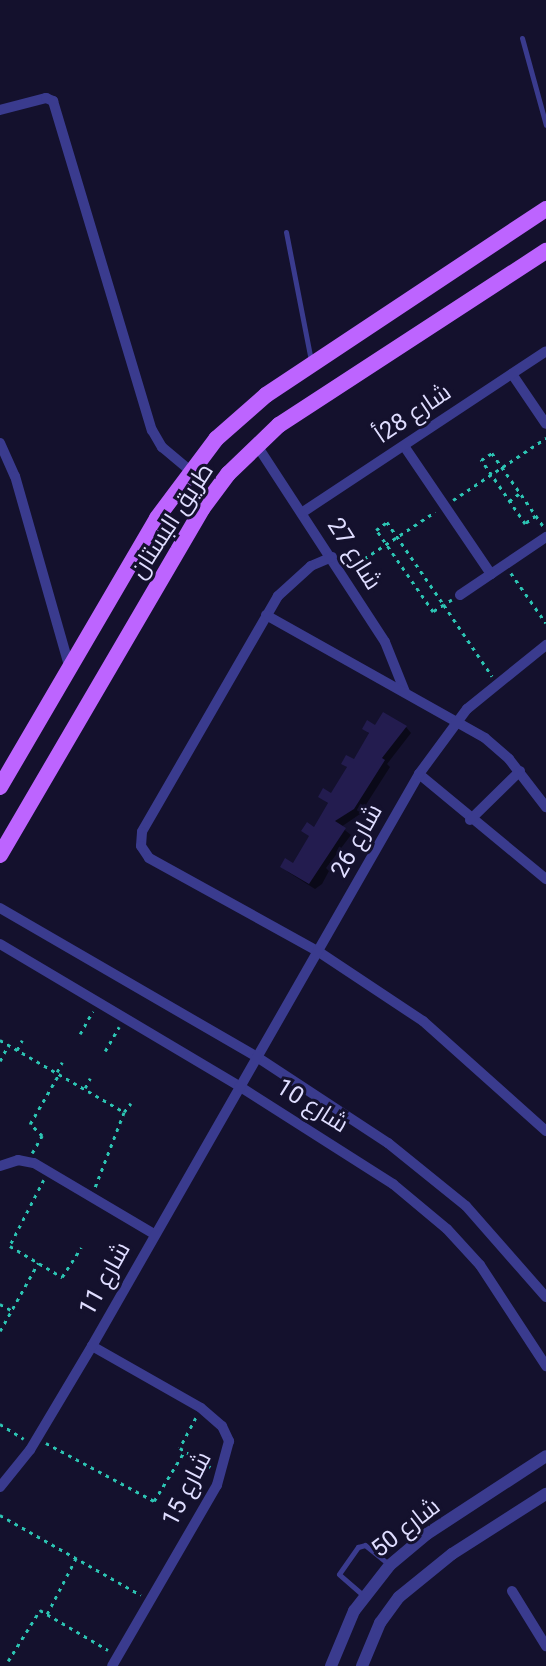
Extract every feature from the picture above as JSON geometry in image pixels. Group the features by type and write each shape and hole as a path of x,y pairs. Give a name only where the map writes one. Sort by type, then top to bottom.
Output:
{"main road":[{"name":"طريق البستان","path":"0,787 69,666 189,470 240,416 312,364 546,209"},
{"name":"طريق البستان","path":"0,855 202,509 256,444 302,409 546,251"}],"street":[{"path":"0,110 46,98 54,101 152,430 162,447 189,470"},
{"name":"شارع 28أ","path":"303,512 546,351"},
{"path":"512,374 546,424"},
{"path":"1,442 69,666"},
{"name":"شارع 27","path":"256,444 303,512 384,642 405,692"},
{"path":"404,446 491,575"},
{"path":"460,595 546,537"},
{"path":"332,557 293,579 266,615 142,832 141,846 149,858 319,952 424,1021 546,1131"},
{"path":"266,615 405,692 498,748 520,771 546,807"},
{"name":"شارع 26","path":"239,1086 319,952 419,774 457,722 496,681 546,645"},
{"path":"470,820 520,771"},
{"path":"419,774 470,820 546,879"},
{"name":"شارع 10","path":"0,908 257,1057 388,1143 441,1184 497,1238 546,1297"},
{"name":"شارع 10","path":"0,944 239,1086 370,1168 447,1229 501,1295 546,1366"},
{"name":"شارع 11","path":"0,1487 35,1441 92,1346 239,1086"},
{"path":"0,1166 27,1161 49,1171 154,1234"},
{"name":"شارع 15","path":"92,1346 201,1408 227,1433 229,1450 223,1473 115,1660"},
{"name":"شارع 50","path":"331,1666 342,1632 364,1596 390,1565 427,1534 546,1456"},
{"name":"شارع 50","path":"362,1666 380,1623 399,1597 452,1554 546,1494"},
{"path":"512,1591 546,1646"}],"lane":[{"path":"522,38 546,125"},
{"path":"286,232 312,364"},
{"path":"364,1596 340,1574 358,1546 365,1545 390,1565"}],"path":[{"path":"536,516 525,524 481,460 492,453 546,530"},
{"path":"509,501 520,493"},
{"path":"460,595 444,605 433,612 376,530 387,522 444,605 496,681"},
{"path":"505,564 546,623"},
{"path":"80,1034 98,1002"},
{"path":"105,1051 124,1018"},
{"path":"0,1040 124,1112"},
{"path":"17,1050 22,1040"},
{"path":"0,1061 8,1045"},
{"path":"27,1161 42,1136 30,1124 62,1062"},
{"path":"84,1088 90,1078"},
{"path":"89,1195 101,1179 124,1112 131,1102"},
{"path":"49,1171 10,1243 12,1249 64,1276 81,1248"},
{"path":"0,1331 37,1263"},
{"path":"0,1304 11,1310"},
{"path":"201,1408 180,1446 184,1452 223,1473"},
{"path":"0,1424 154,1501 184,1452"},
{"path":"0,1515 150,1600"},
{"path":"47,1614 76,1558"},
{"path":"8,1661 39,1611 115,1660"}],"building":[{"path":"383,712 407,726 382,758 385,760 354,809 335,821 346,828 309,884 280,867 285,858 293,863 309,836 301,831 307,822 314,827 328,803 318,797 323,788 331,793 347,767 341,764 346,755 354,759 369,733 362,729 367,720 375,725"}]}
